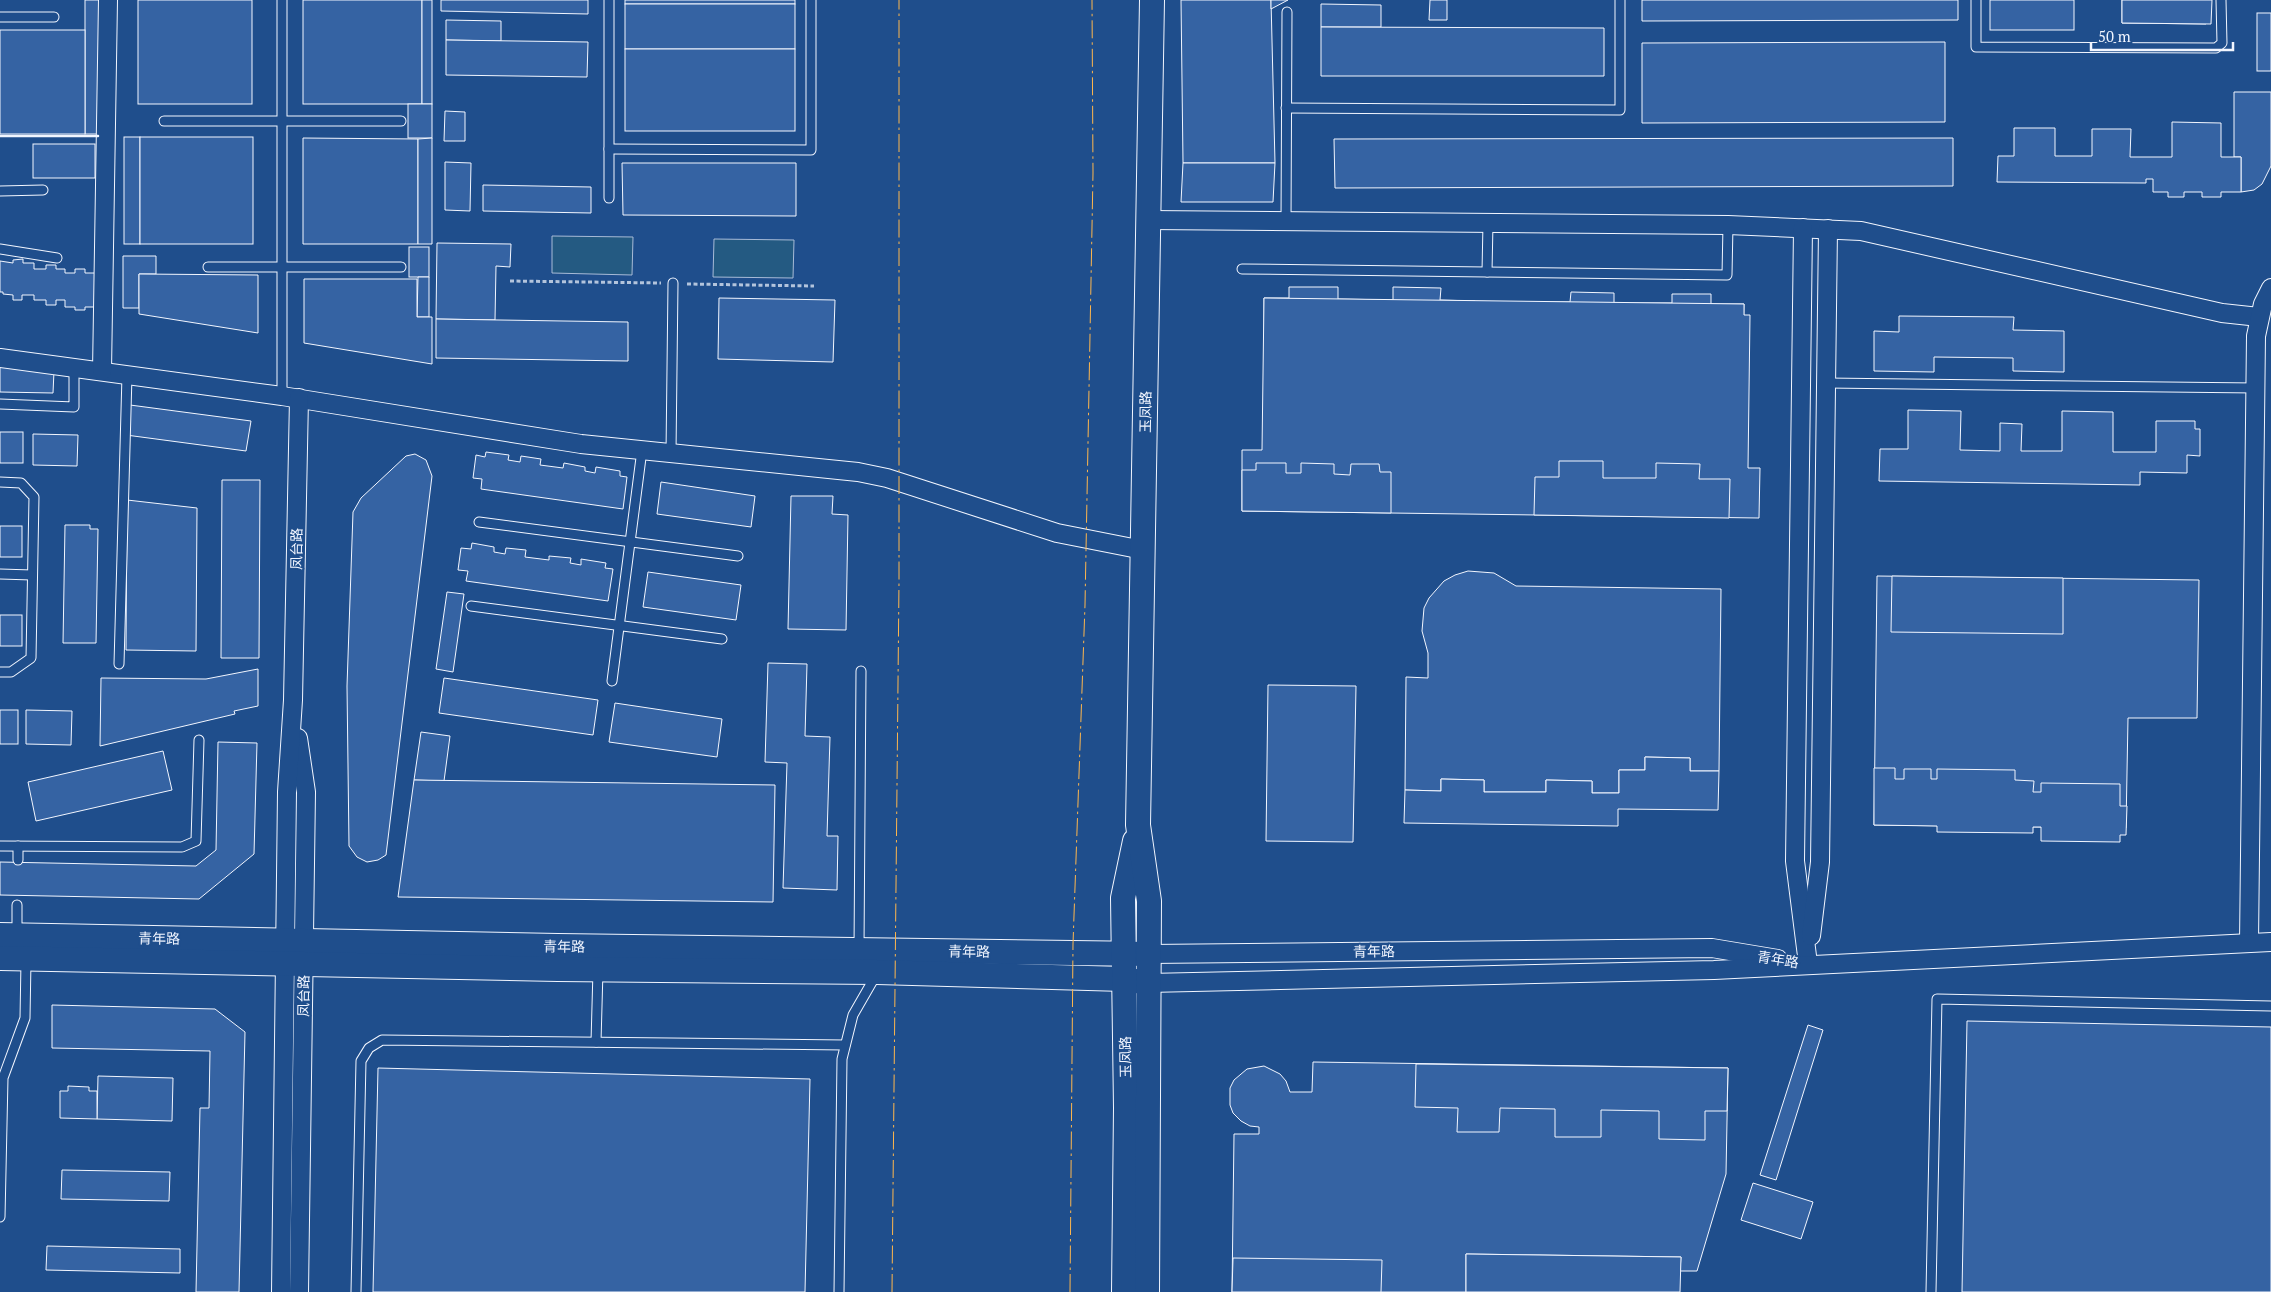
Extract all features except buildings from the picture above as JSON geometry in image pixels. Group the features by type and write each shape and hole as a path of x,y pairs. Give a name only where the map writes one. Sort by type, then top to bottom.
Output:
{"street":[{"path":"102,371 108,0"},
{"name":"玉凤路","path":"1147,1292 1149,901 1138,825 1152,0"},
{"path":"1148,220 1728,224 1861,231 2222,313 2259,317"},
{"path":"1803,228 1795,861 1808,964"},
{"path":"1808,964 1820,862 1828,229"},
{"path":"2249,942 2256,336 2259,317 2271,288"},
{"path":"0,358 291,397 508,433 642,450 858,472 877,476 1057,533 1143,550"},
{"name":"凤台路","path":"281,1292 295,952 306,792 293,700 291,397"},
{"name":"玉凤路","path":"1124,1292 1123,898 1138,825"},
{"name":"青年路","path":"8,936 598,969 878,972 1124,979 1148,983 1714,970 1808,964"},
{"path":"1808,964 2271,942"},
{"name":"青年路","path":"0,958 295,952 859,949 1149,954 1712,948 1808,964"},
{"name":"凤台路","path":"295,952 299,1292"}],"lane":[{"path":"282,0 281,268 291,397"},
{"path":"608,198 609,0"},
{"path":"609,150 811,150 811,0"},
{"path":"1286,108 1620,110 1620,0"},
{"path":"1976,0 1976,47 2207,48 2216,48 2222,43 2222,0"},
{"path":"1286,12 1286,221"},
{"path":"0,17 54,17"},
{"path":"164,121 401,121"},
{"path":"0,190 43,190"},
{"path":"1487,272 1488,223"},
{"path":"1242,269 1727,275 1728,224"},
{"path":"0,249 57,258"},
{"path":"208,267 401,267"},
{"path":"671,453 674,284"},
{"path":"0,404 74,406 74,369"},
{"path":"119,664 127,375"},
{"path":"1826,383 2256,388"},
{"path":"612,681 642,450"},
{"path":"0,482 20,483 34,497 31,658 11,672 0,672"},
{"path":"479,522 738,556"},
{"path":"0,574 32,575"},
{"path":"471,606 722,639"},
{"path":"859,949 860,670"},
{"path":"0,846 182,847 196,841 199,740"},
{"path":"18,846 18,860"},
{"path":"8,936 17,905"},
{"path":"0,1217 3,1078 25,1018 26,958"},
{"path":"596,1042 598,969"},
{"path":"839,1292 842,1059 853,1015 878,972"},
{"path":"1931,1292 1937,999 2271,1006"},
{"path":"356,1292 361,1061 369,1048 382,1040 845,1044"}],"shaded area":[{"path":"552,236 633,237 632,275 552,273"},
{"path":"714,239 794,240 793,278 713,277"}],"wall":[{"path":"0,136 98,136"}],"power":[{"path":"892,1292 899,582 899,0"},
{"path":"1070,1292 1073,944 1085,605 1093,173 1092,0"}]}
